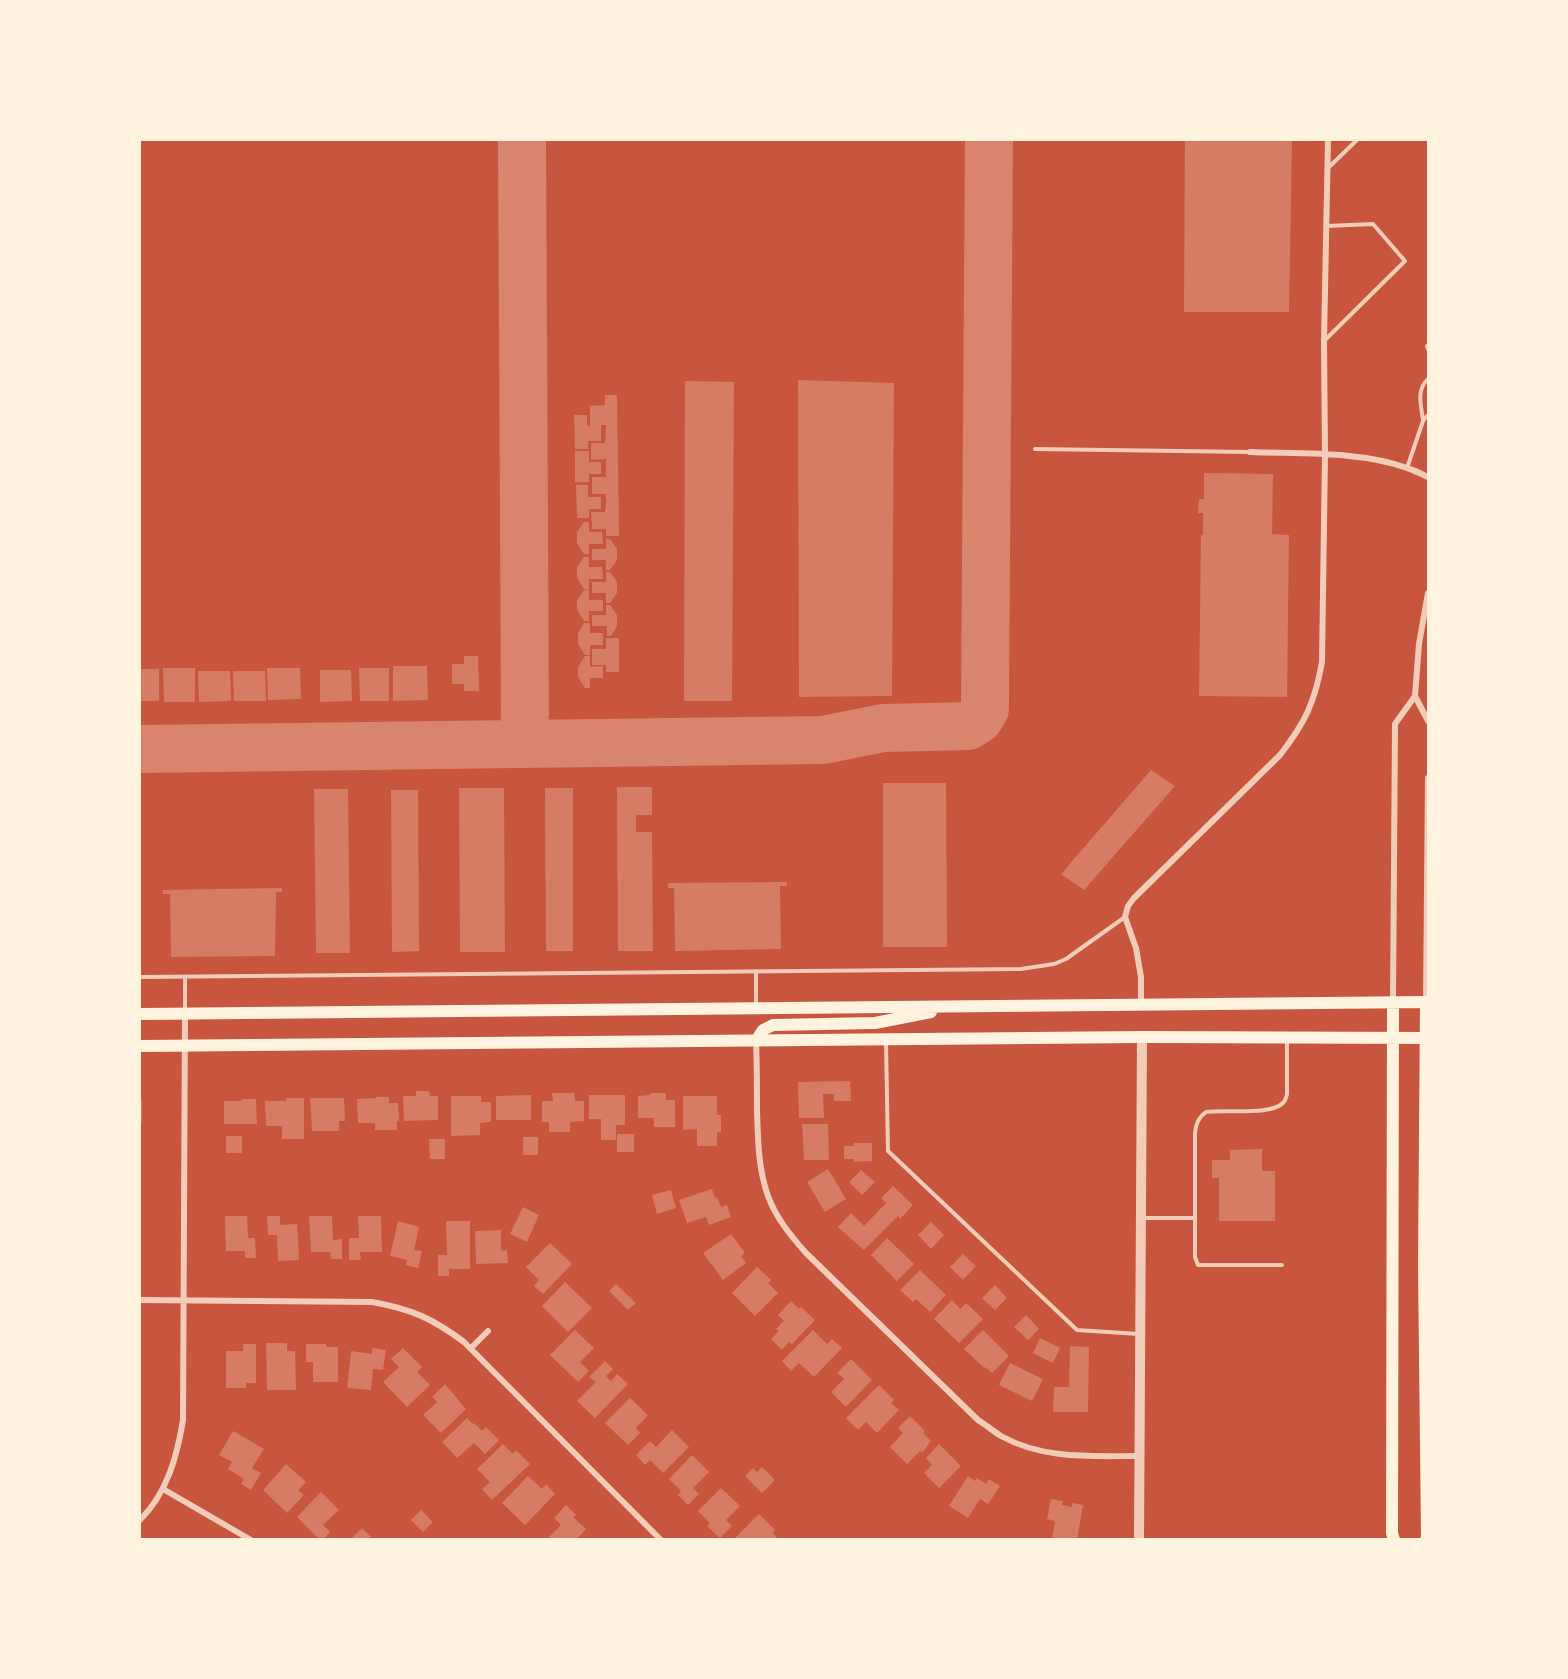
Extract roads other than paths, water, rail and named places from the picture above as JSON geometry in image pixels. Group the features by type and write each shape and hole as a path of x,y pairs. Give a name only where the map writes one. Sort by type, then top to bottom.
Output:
{"main road":[{"path":"1393,1002 1392,1533 1394,1539"},
{"path":"140,1014 1427,1002 1424,1277 1426,1539"},
{"path":"756,1041 763,1030 773,1025 875,1023 955,1006"},
{"path":"140,1046 1142,1037 1427,1038"}],"street":[{"path":"1141,1004 1141,977 1136,948 1125,917 1128,906 1280,755 1297,734 1310,710 1318,686 1322,662 1328,140"},
{"path":"1250,452 1364,458 1407,468 1428,477"},
{"path":"1393,1002 1395,724 1415,696 1419,644 1428,593"},
{"path":"1415,696 1428,721"},
{"path":"1427,1002 1428,778"},
{"path":"140,1520 163,1489 176,1456 183,1420 185,1014"},
{"path":"1139,1539 1142,1037"},
{"path":"756,1041 758,1152 762,1176 769,1198 780,1219 800,1247 978,1420 1001,1436 1048,1453 1073,1456 1139,1456"},
{"path":"140,1300 372,1302 399,1307 422,1315 444,1326 471,1348 661,1539"},
{"path":"471,1348 488,1331"},
{"path":"163,1489 251,1539"}],"lane":[{"path":"1328,169 1357,140"},
{"path":"1324,341 1405,261 1373,224 1327,226"},
{"path":"1423,420 1419,396 1428,379"},
{"path":"1407,468 1423,420 1428,415"},
{"path":"1035,449 1250,452"},
{"path":"140,977 1021,969 1054,964 1066,958 1125,917"},
{"path":"756,971 756,1008"},
{"path":"185,977 185,1014"},
{"path":"1282,1265 1198,1265 1195,1257 1195,1134 1197,1122 1206,1112 1268,1110 1285,1101 1287,1037"},
{"path":"886,1040 888,1151 1077,1330 1140,1335"},
{"path":"1140,1218 1195,1218"}]}
